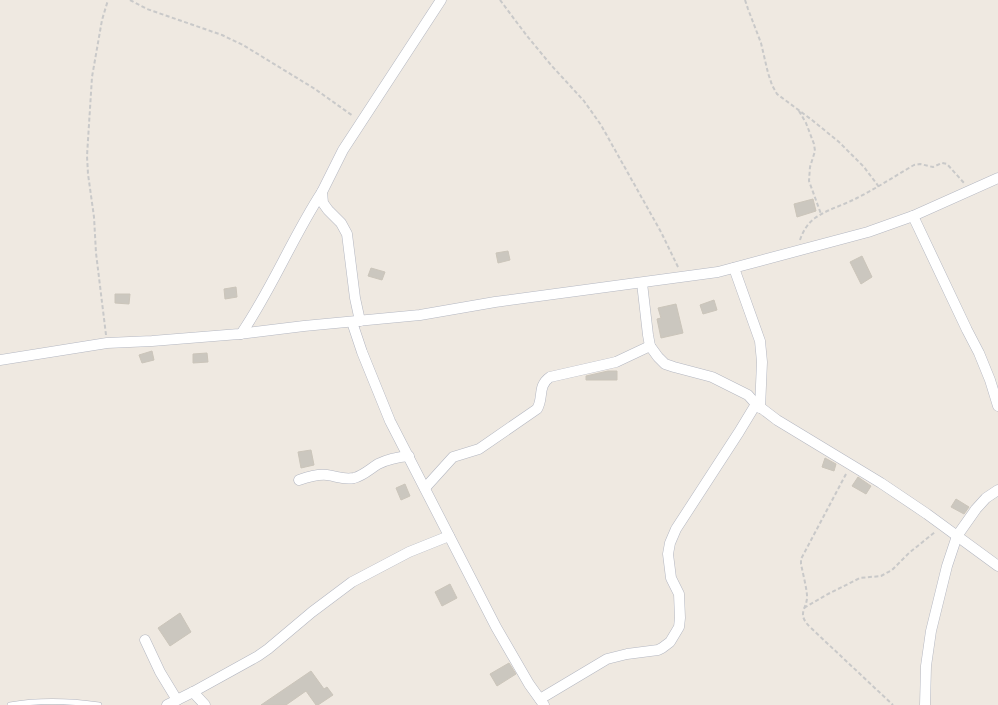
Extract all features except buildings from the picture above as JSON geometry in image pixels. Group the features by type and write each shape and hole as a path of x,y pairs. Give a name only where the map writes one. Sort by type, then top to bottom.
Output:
{"street":[{"path":"241,334 267,291 303,222 322,192 343,150 441,0"},
{"path":"0,360 107,343 241,334 420,315 495,302 718,272 868,232 913,216 998,178"},
{"path":"322,192 323,203 342,223 347,234 356,322 362,352 390,421 496,627 529,684 542,702 607,659 658,650 666,646 679,627 678,591 673,583 670,572 668,554 670,543 676,529 709,476 758,406 762,362 760,341 734,268"},
{"path":"913,216 979,352 998,406"},
{"path":"642,283 650,346 658,358 666,364 712,377 748,395 758,406 777,420 889,488 998,566"},
{"path":"425,488 452,458 479,449 537,409 540,405 543,383 550,377 616,362 650,346"},
{"path":"299,480 319,475 346,479 354,478 388,460 409,456"},
{"path":"925,705 926,666 931,631 947,566 957,536 981,503 998,490"},
{"path":"167,705 258,656 352,582 409,552 449,536"},
{"path":"145,640 160,672 177,700"},
{"path":"193,692 205,705"}],"lane":[{"path":"10,705 76,702 99,705"}],"path":[{"path":"107,343 87,156 92,77 102,20 108,0"},
{"path":"130,0 146,9 222,35 243,45 315,89 362,121"},
{"path":"500,0 551,65 584,101 601,125 661,232 682,277"},
{"path":"745,0 762,43 768,73 777,94 839,142 864,167 879,186"},
{"path":"798,109 814,144 815,152 810,167 809,181 821,214"},
{"path":"797,251 803,232 809,223 821,214 850,202 914,165 920,164 933,167 942,163 948,164 970,191"},
{"path":"850,465 801,559 807,595 803,617 807,624 893,705"},
{"path":"803,609 860,578 881,576 892,570 942,525"}]}
